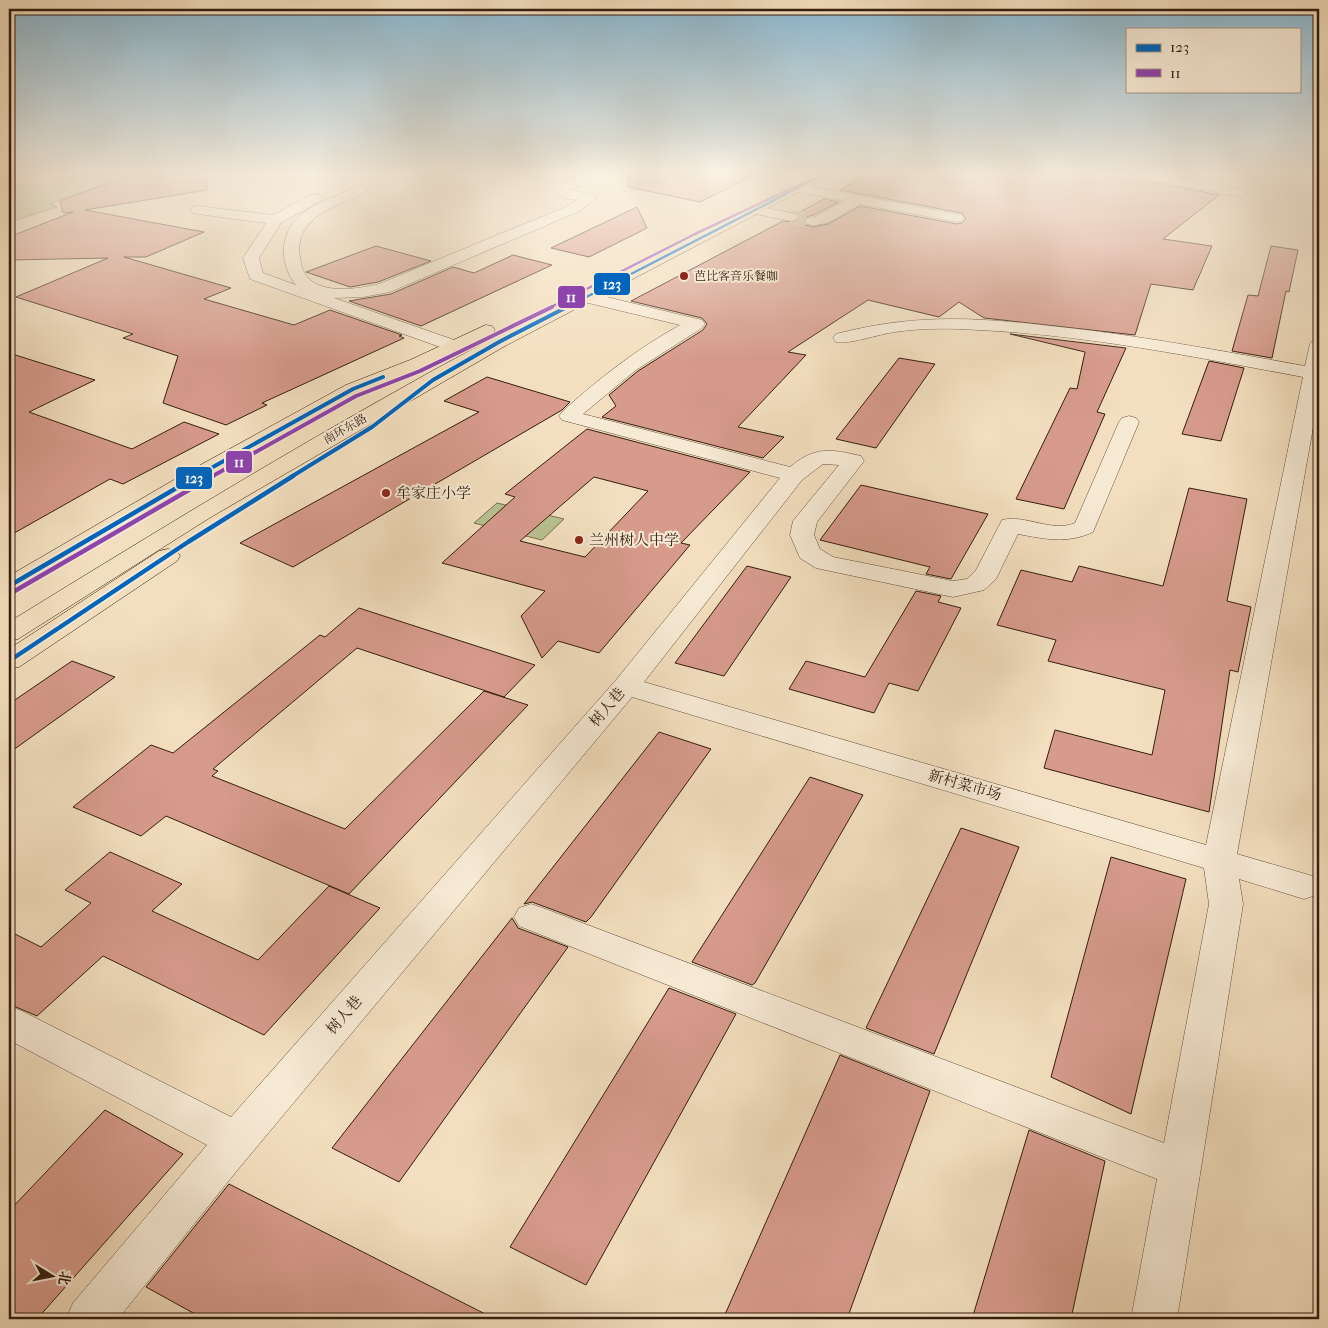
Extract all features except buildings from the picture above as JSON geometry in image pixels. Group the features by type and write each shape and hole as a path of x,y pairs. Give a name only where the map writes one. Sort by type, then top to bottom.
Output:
{"highway":[{"name":"南环东路","path":"9,590 192,479 354,389 425,372 454,346 670,237"},
{"name":"南环东路","path":"9,633 197,504 425,372 499,342 703,237"},
{"path":"9,661 188,542 372,427 425,372"},
{"name":"南环东路","path":"9,590 197,504"}],"street":[{"path":"265,237 252,258 256,276 314,292 454,346"},
{"path":"293,237 291,254 297,275 302,282 314,292 357,294 384,288 506,237"},
{"path":"586,297 696,324 665,341 635,361 601,386 569,416 794,475"},
{"path":"842,338 892,326 943,322 1001,325 1131,340 1314,373"},
{"path":"1154,1319 1226,904 1219,860 1319,344"},
{"name":"树人巷","path":"90,1319 237,1140 626,686 794,475 817,456 830,456 852,461 806,521 802,535 809,553 825,563 953,589 975,585 987,574 1010,525 1041,531 1072,533 1085,527 1129,422"},
{"name":"新村菜市场","path":"626,686 1304,886"},
{"path":"531,917 1181,1169"},
{"path":"9,1022 237,1140"}],"green space":[{"path":"497,503 564,519 542,540 474,523"}],"transit line":[{"name":"11","path":"13,592 356,396 420,371 564,301 689,237"},
{"name":"123","path":"9,661 188,542 372,427 433,380 499,342 703,237"},
{"name":"123","path":"9,586 192,479 353,389 383,377"}],"place":[{"name":"芭比客音乐餐咖","path":"684,276"},
{"name":"牟家庄小学","path":"386,493"},
{"name":"兰州树人中学","path":"579,540"}]}
